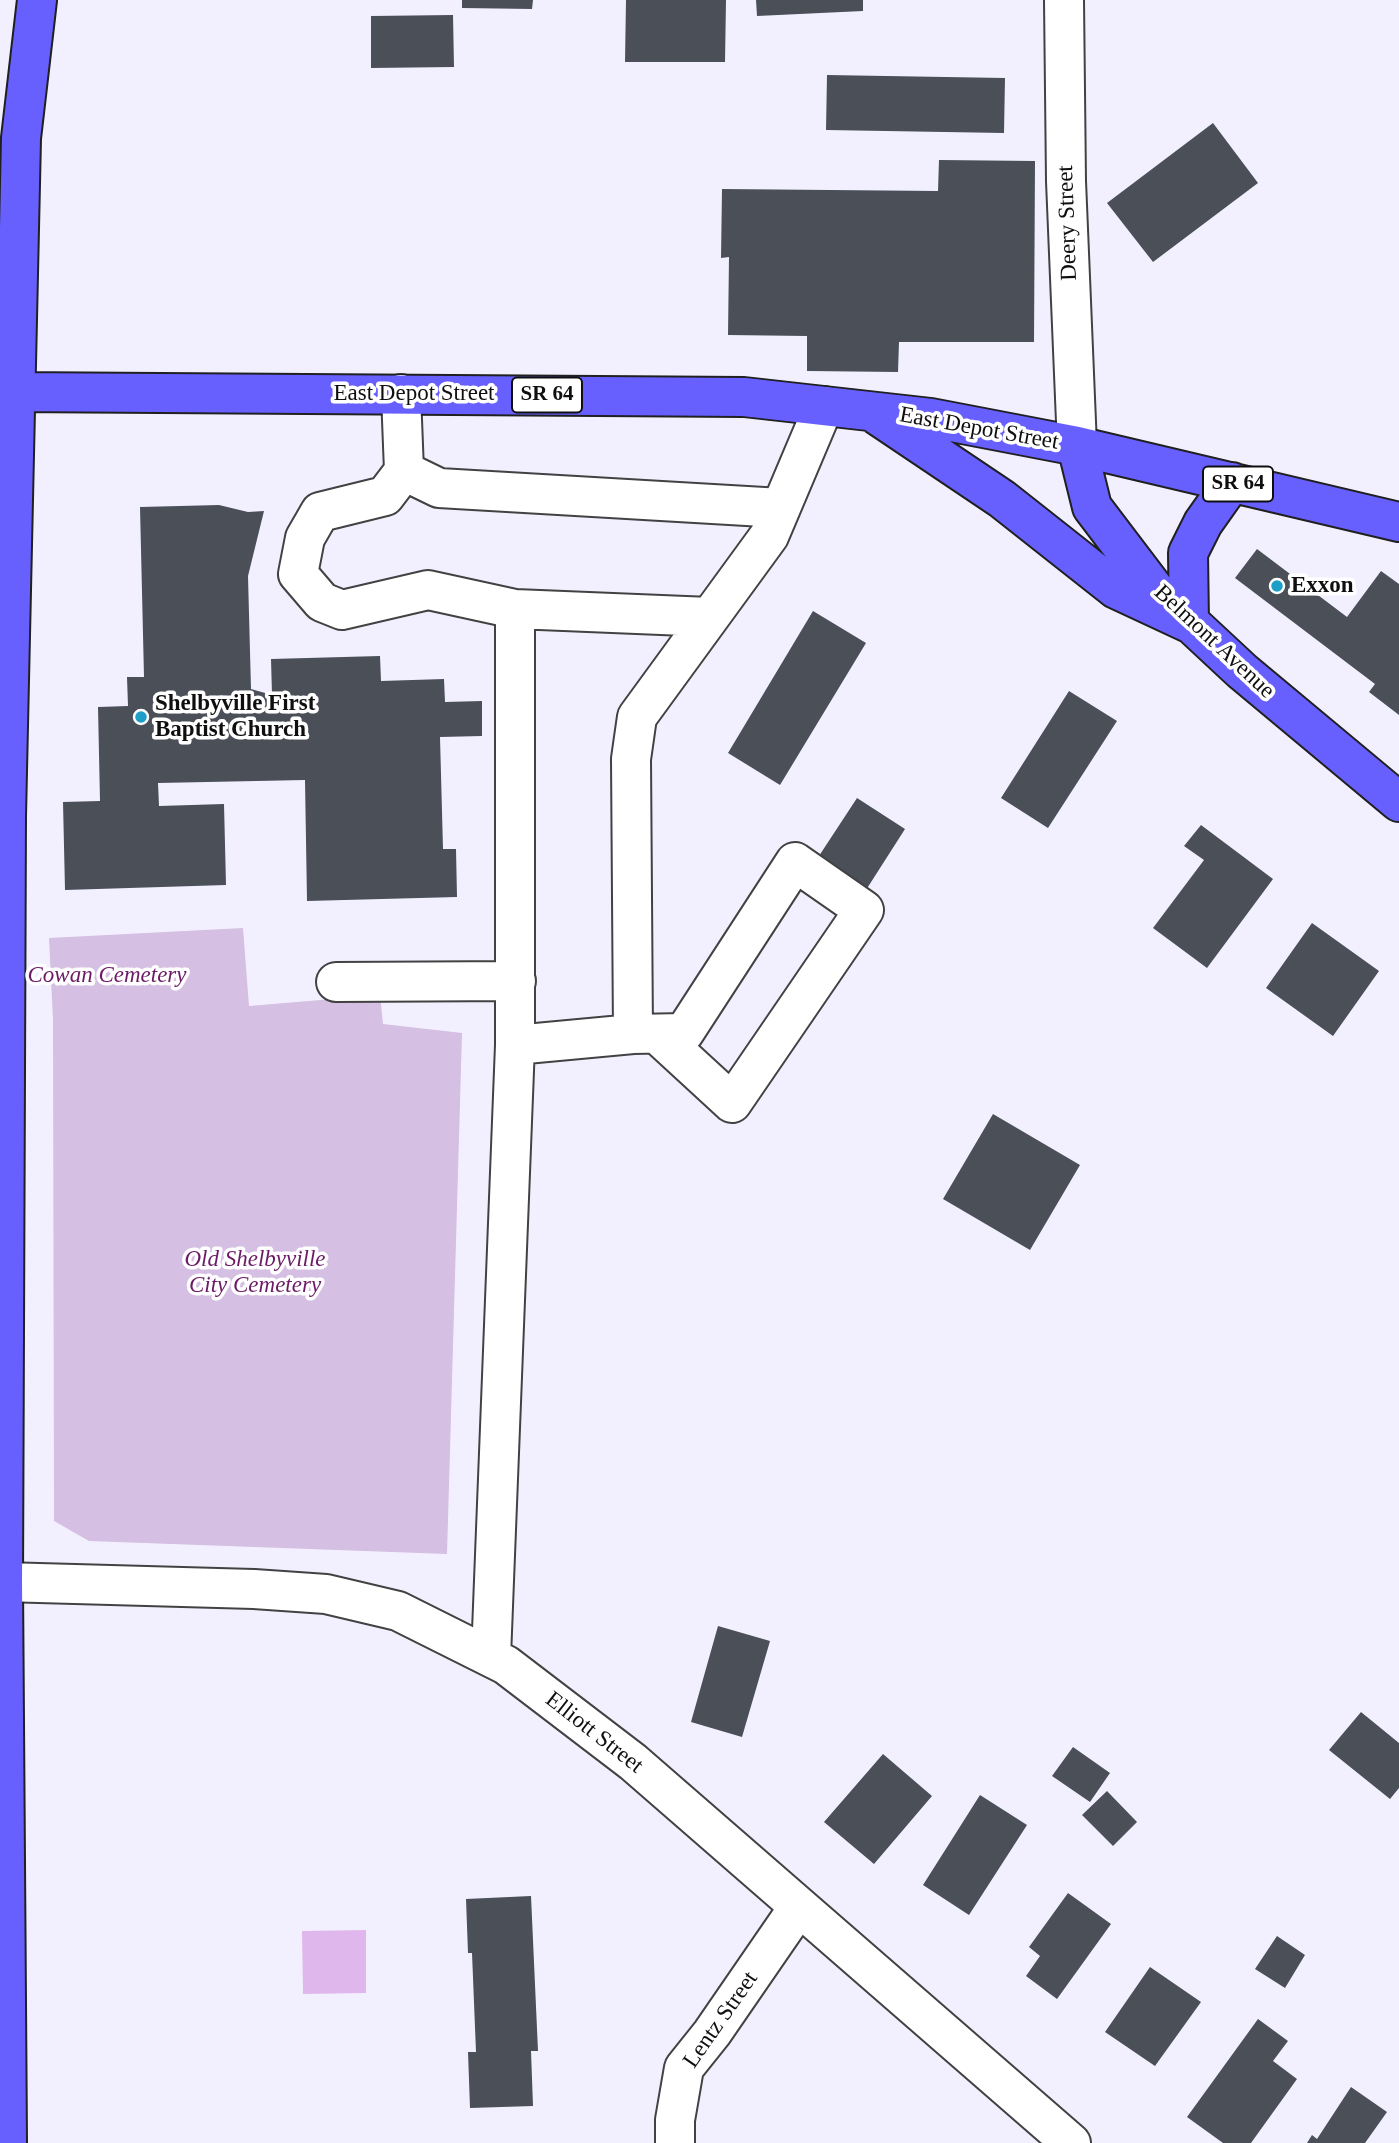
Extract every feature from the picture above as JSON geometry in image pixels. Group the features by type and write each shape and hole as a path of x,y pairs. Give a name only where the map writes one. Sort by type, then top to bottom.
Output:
{"main road":[{"path":"7,2143 2,1821 2,1384 7,392 21,138 37,0"},
{"name":"East Depot Street","path":"7,392 744,397 931,418 1077,446"},
{"path":"871,411 1002,499 1116,589 1189,623 1188,553 1203,523 1232,482"},
{"name":"SR 64","path":"1077,446 1399,522"},
{"name":"Belmont Avenue","path":"1077,446 1092,507 1155,590 1189,623 1399,803"}],"street":[{"name":"Deery Street","path":"1064,0 1066,181 1077,446"},
{"path":"401,394 404,471 385,496 320,512 305,538 298,574 321,602 342,610 428,590 515,609 710,617"},
{"path":"515,1045 645,1034 684,1033 796,862 864,910 732,1103 645,1034 631,759 637,718 769,536 824,406"},
{"path":"404,471 439,488 781,508"},
{"path":"491,1657 515,1045 515,609"},
{"path":"336,982 516,981"},
{"name":"Elliott Street","path":"3,1582 240,1588 326,1594 398,1611 491,1657 506,1665 633,1762 798,1908 1072,2143"},
{"name":"Lentz Street","path":"675,2143 674,2120 684,2068 712,2033 798,1908"}],"shaded area":[{"path":"366,1930 366,1993 303,1994 302,1931"}],"green space":[{"name":"Old Shelbyville City Cemetery","path":"243,928 249,1006 380,995 383,1024 462,1033 447,1554 89,1541 54,1521 53,1020 49,938"}],"building":[{"path":"462,0 533,0 532,9 462,8"},
{"path":"626,0 726,0 725,62 625,62"},
{"path":"756,0 863,0 863,11 757,16"},
{"path":"453,15 454,67 371,68 371,16"},
{"path":"827,75 1005,78 1004,133 826,130"},
{"path":"1213,123 1258,183 1153,262 1107,203"},
{"path":"939,160 1035,161 1034,342 899,342 898,372 807,371 807,336 728,335 729,257 721,258 722,189 938,191"},
{"path":"219,505 248,512 264,511 248,576 251,689 272,695 271,659 380,656 381,681 444,679 445,702 482,701 482,736 440,737 443,849 456,849 457,897 307,901 305,780 158,783 159,806 224,804 226,885 65,890 63,802 100,801 98,707 128,706 127,677 144,677 140,507"},
{"path":"1257,549 1347,617 1381,571 1399,584 1399,715 1369,692 1375,684 1235,578"},
{"path":"813,611 866,643 780,785 728,753"},
{"path":"1069,691 1117,721 1048,828 1001,798"},
{"path":"857,798 905,829 866,890 817,859"},
{"path":"1201,825 1273,879 1207,968 1153,928 1204,860 1184,846"},
{"path":"1312,923 1379,971 1333,1036 1266,988"},
{"path":"993,1114 1080,1165 1030,1250 943,1199"},
{"path":"718,1626 770,1641 742,1737 691,1722"},
{"path":"1361,1712 1399,1743 1399,1788 1390,1799 1329,1750"},
{"path":"1073,1747 1110,1773 1090,1802 1052,1776"},
{"path":"883,1754 932,1796 874,1864 824,1822"},
{"path":"1107,1791 1137,1822 1113,1846 1082,1815"},
{"path":"980,1795 1027,1825 969,1915 923,1885"},
{"path":"1068,1893 1111,1924 1057,1999 1026,1976 1040,1956 1029,1947"},
{"path":"531,1896 538,2051 531,2051 533,2106 470,2108 468,2052 476,2052 472,1953 468,1953 466,1899"},
{"path":"1277,1936 1305,1955 1285,1988 1255,1969"},
{"path":"1150,1967 1201,2002 1155,2066 1105,2032"},
{"path":"1258,2019 1288,2041 1273,2061 1297,2079 1251,2143 1223,2143 1187,2117"},
{"path":"1351,2087 1387,2112 1365,2143 1307,2143 1312,2135 1317,2139"}],"place":[{"name":"Exxon","path":"1277,586"},
{"name":"Shelbyville First Baptist Church","path":"141,717"}],"park label":[{"name":"Cowan Cemetery","path":"107,976"}]}
